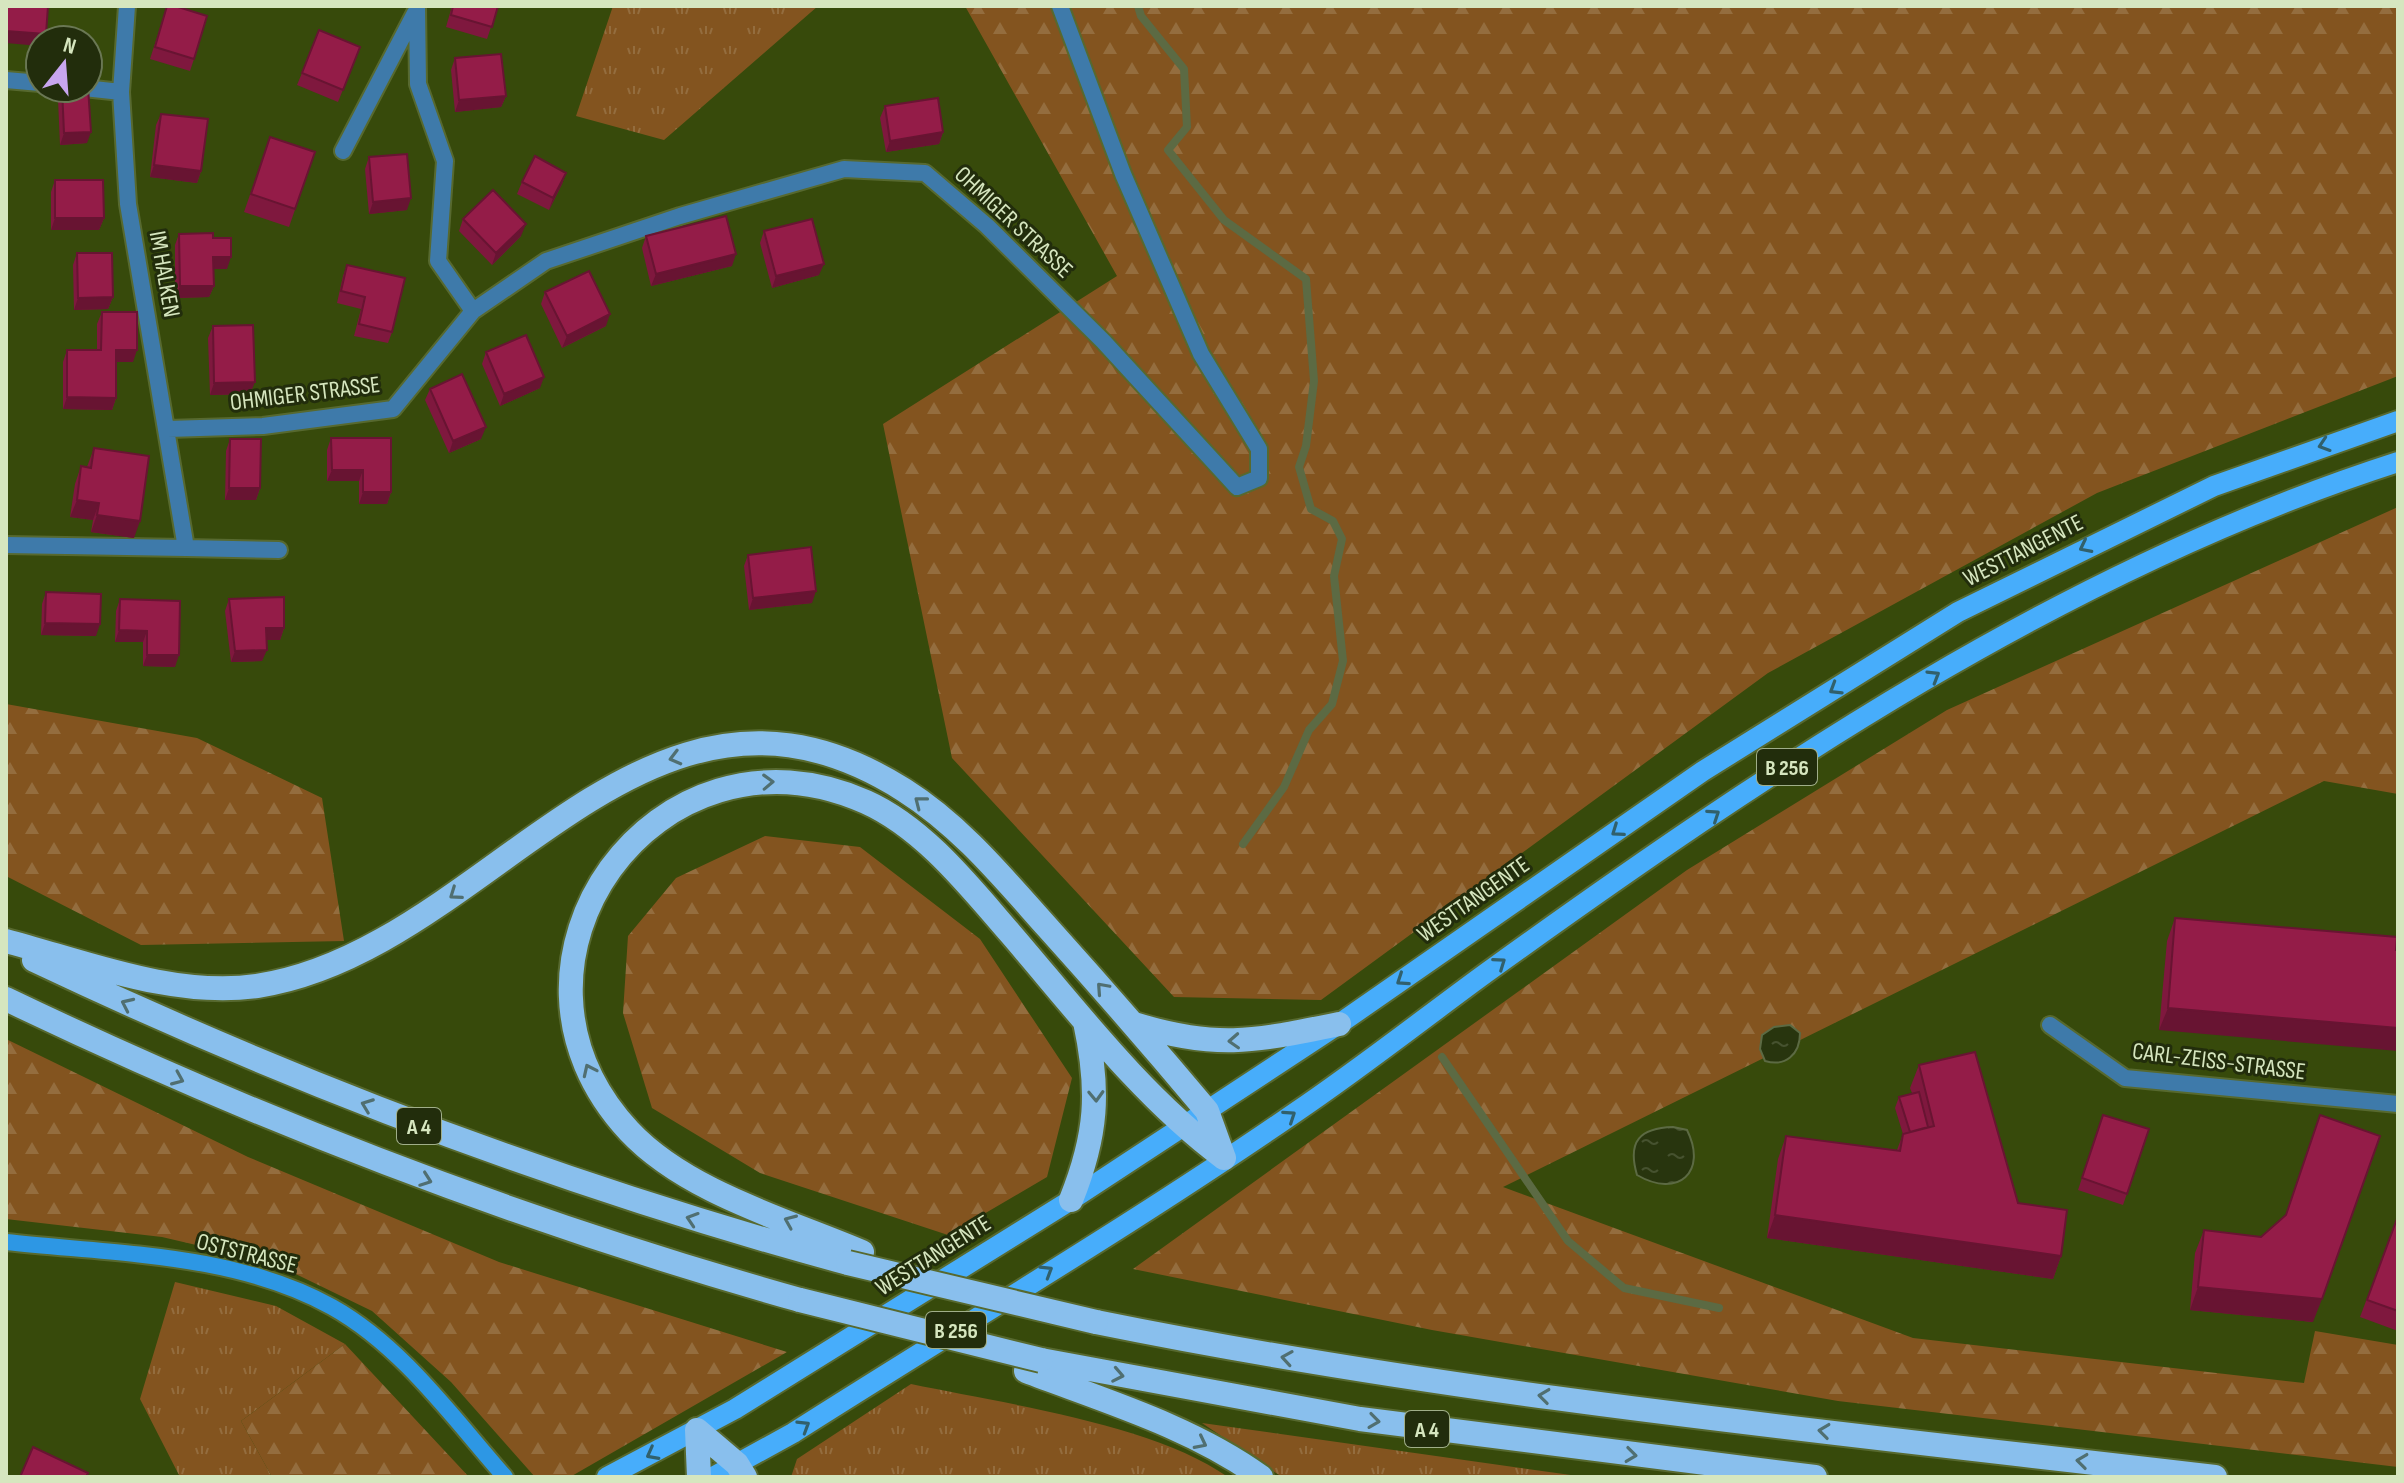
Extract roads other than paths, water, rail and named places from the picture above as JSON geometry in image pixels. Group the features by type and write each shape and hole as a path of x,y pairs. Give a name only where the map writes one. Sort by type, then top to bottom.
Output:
{"highway":[{"path":"6,944 140,977 207,988 256,986 305,974 355,955 411,923 562,814 612,785 663,761 717,748 764,744 812,751 863,766 906,791 984,856 1207,1111 1224,1158"},
{"path":"855,1257 700,1184 631,1133 605,1101 585,1064 574,1024 572,969 575,942 588,903 609,867 637,836 670,811 707,793 748,783 789,782 830,788 869,803 904,825 934,851 1183,1127 1224,1158"},
{"name":"A 4","path":"6,944 134,1008 426,1128 638,1202 855,1257 955,1291 1216,1347 1506,1391 2215,1477"},
{"name":"A 4","path":"6,999 258,1113 420,1178 622,1248 1034,1365 1360,1419 1815,1477"},
{"path":"1071,1200 1088,1157 1096,1111 1095,1065 1084,1020"},
{"path":"1134,1024 1181,1039 1233,1043 1339,1024"},
{"path":"1034,1365 1162,1425 1261,1477"},
{"path":"697,1430 741,1471"},
{"path":"697,1430 699,1477"}],"main road":[{"name":"WESTTANGENTE","path":"607,1477 697,1430 1071,1200 1339,1024 1703,771 1958,612 2214,486 2398,421"},
{"name":"B 256","path":"741,1471 793,1433 1295,1113 1654,855 1814,749 1977,651 2139,565 2227,524 2317,488 2398,462"},
{"path":"713,1477 741,1471"}],"street":[{"name":"IM HALKEN","path":"127,6 121,92 128,204 186,548"},
{"name":"OHMIGER STRASSE","path":"168,429 263,426 393,409 473,311 546,261 680,216 844,169 925,173 987,226 1103,341 1237,487 1259,478 1259,449 1201,354 1123,174 1060,6"},
{"path":"416,9 418,84 445,161 438,261 473,311"},
{"path":"343,151 416,9"},
{"path":"104,90 121,92"},
{"path":"6,545 279,550"},
{"name":"CARL-ZEISS-STRASSE","path":"2050,1025 2125,1078 2398,1104"},
{"name":"OSTSTRASSE","path":"6,1242 164,1259 263,1277 334,1308 401,1360 505,1477"}],"water":[{"path":"1790,1025 1800,1033 1794,1053 1785,1061 1765,1061 1760,1049 1762,1035 1774,1027"},
{"path":"1673,1127 1687,1130 1693,1145 1694,1158 1685,1177 1665,1184 1637,1175 1634,1153 1639,1139 1652,1130"}],"waterway":[{"path":"1138,6 1141,16 1184,69 1187,127 1168,150 1224,220 1306,279 1314,381 1306,446 1299,467 1311,509 1333,521 1342,539 1334,576 1343,661 1332,704 1309,730 1284,787 1243,844"},
{"path":"1442,1057 1568,1241 1624,1288 1719,1308"}]}
